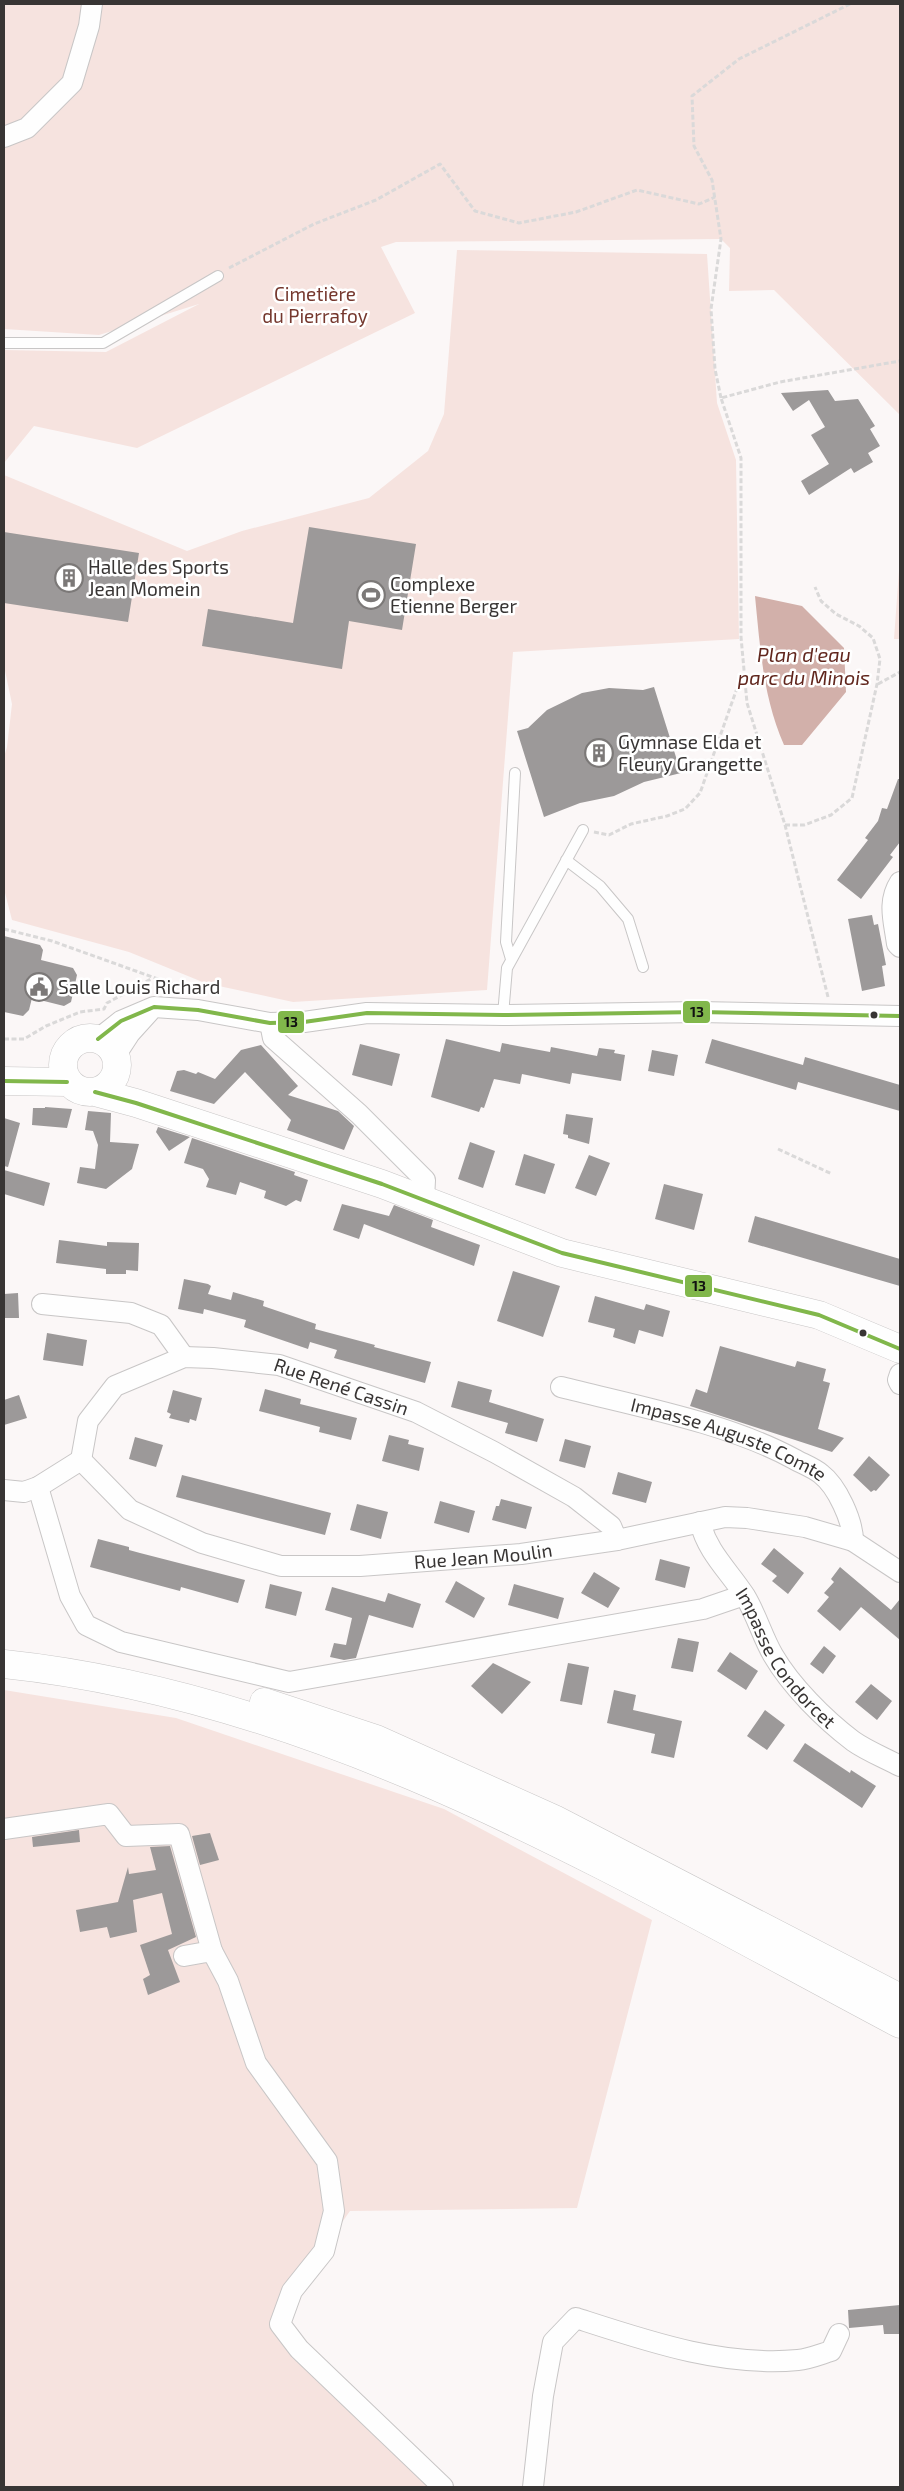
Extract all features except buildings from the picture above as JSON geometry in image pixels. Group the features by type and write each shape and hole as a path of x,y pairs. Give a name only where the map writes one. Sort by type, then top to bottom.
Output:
{"main road":[{"path":"136,1103 110,1054 82,1039 74,1042 68,1048 65,1071 80,1091 95,1092 136,1103 424,1200 562,1253 819,1315 900,1349"},
{"path":"95,1092 110,1084 110,1054"},
{"path":"4,1070 65,1071"},
{"path":"4,1081 65,1071"},
{"path":"4,1647 66,1654 165,1674 264,1702 376,1739 554,1819 900,1998"},
{"path":"4,1664 39,1668 154,1690 250,1716 386,1765 494,1812 617,1874 900,2024"}],"street":[{"path":"4,137 27,128 72,83 89,26 92,4"},
{"path":"900,882 894,892 891,904 897,944 900,947"},
{"path":"110,1054 154,1007 198,1010 270,1023 304,1022 367,1013 503,1015 699,1012 900,1016"},
{"path":"270,1023 273,1038 359,1114 425,1180 424,1200"},
{"path":"42,1304 131,1313 162,1325 184,1358"},
{"name":"Rue René Cassin","path":"81,1460 88,1421 115,1386 184,1358 213,1358 279,1365 416,1412 494,1452 574,1497 611,1526 617,1540"},
{"path":"900,1374 898,1380 900,1384"},
{"name":"Impasse Auguste Comte","path":"562,1387 764,1443 822,1474 845,1506 854,1531 854,1541"},
{"path":"4,1490 24,1492 38,1486 81,1460"},
{"name":"Rue Jean Moulin","path":"81,1460 130,1510 202,1543 281,1566 360,1566 521,1554 617,1540 725,1517 747,1518 805,1527 854,1541 900,1572"},
{"path":"38,1486 70,1596 86,1625 121,1642 289,1682 703,1609 744,1595"},
{"name":"Impasse Condorcet","path":"700,1522 703,1536 716,1560 744,1595 760,1623 772,1653 787,1676 807,1699 854,1742 900,1766"},
{"path":"4,1829 110,1814 126,1836 178,1834 212,1951 228,1981 256,2063 327,2161 334,2211 324,2251 292,2291 280,2324 299,2349 443,2487"},
{"path":"184,1956 212,1951"},
{"path":"533,2487 543,2396 553,2342 576,2318 636,2338 736,2361 800,2360 831,2351 839,2334"}],"lane":[{"path":"4,343 103,343 218,276"},
{"path":"511,959 506,942 515,773"},
{"path":"503,1015 506,968 583,830"},
{"path":"566,860 600,886 628,919 643,967"}],"path":[{"path":"832,1015 785,825 746,703 741,637 741,458 721,398 715,369 711,309 721,239 712,180 694,146 692,96 740,59 850,4"},
{"path":"218,276 230,267 314,224 376,200 440,164 475,211 519,223 576,212 638,190 699,204 714,197"},
{"path":"721,398 780,382 900,361"},
{"path":"785,825 804,825 831,815 852,798 878,684 880,659 874,638 859,626 836,614 821,601 815,587"},
{"path":"878,684 900,672"},
{"path":"583,830 609,835 631,824 667,816 685,808 700,793 736,692 744,680"},
{"path":"4,929 52,941 114,962 152,979 195,992"},
{"path":"4,1039 24,1039 46,1026 80,1012 104,1009 107,1003 152,979"},
{"path":"778,1149 832,1174"}],"green space":[{"name":"Cimetière du Pierrafoy","path":"4,4 900,4 900,415 774,290 729,291 730,248 721,239 396,242 381,247 415,313 137,448 34,426 4,463 4,350 106,352 199,304 99,335 4,329"},
{"name":"Complexe Etienne Berger","path":"457,250 707,254 717,403 736,460 739,639 513,652 487,990 293,1002 205,983 129,952 12,920 4,889 4,757 12,704 4,666 4,475 187,551 242,531 369,498 428,451 444,414"},
{"path":"900,557 900,639 894,639"},
{"path":"4,1690 176,1718 444,1809 652,1920 577,2208 350,2211 274,2319 448,2487 4,2487"}],"water":[{"name":"Plan d'eau parc du Minois","path":"755,596 802,606 844,648 846,692 802,745 784,745 771,709 764,672"}],"transit line":[{"name":"13","path":"98,1039 121,1021 154,1007 198,1010 270,1023 304,1022 367,1013 503,1015 699,1012 900,1016"},
{"name":"13","path":"4,1081 67,1082"},
{"name":"13","path":"95,1092 136,1103 382,1184 562,1253 819,1315 900,1349"}],"place":[{"name":"Halle des Sports Jean Momein","path":"69,578"},
{"name":"Complexe Etienne Berger","path":"371,595"},
{"name":"Gymnase Elda et Fleury Grangette","path":"599,753"},
{"name":"Salle Louis Richard","path":"39,987"}]}
